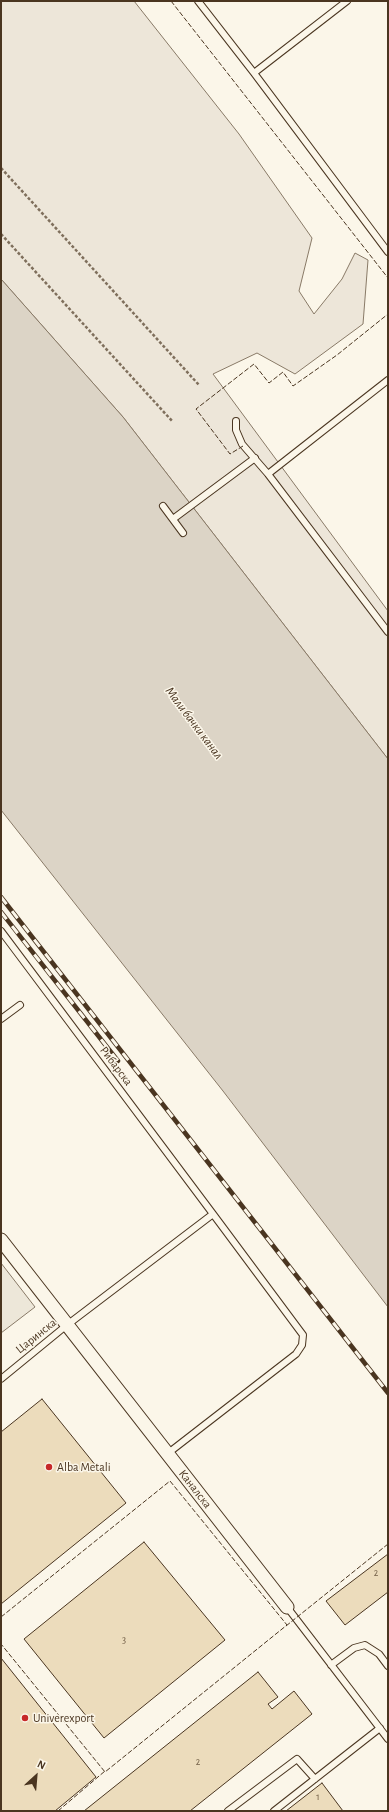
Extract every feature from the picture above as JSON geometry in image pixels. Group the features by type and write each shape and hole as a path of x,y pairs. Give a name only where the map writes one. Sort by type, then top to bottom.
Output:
{"street":[{"name":"Каналска","path":"1,1240 286,1607"}],"lane":[{"path":"198,1 388,252"},
{"path":"254,73 347,1"},
{"path":"268,474 388,380"},
{"path":"236,421 236,430 241,441 268,474 388,632"},
{"path":"173,519 254,458"},
{"path":"163,506 183,533"},
{"name":"Рибарска","path":"1,931 303,1335 302,1345 296,1354 168,1454"},
{"path":"1,1019 20,1005"},
{"name":"Царинска","path":"1,1379 67,1325 212,1214"},
{"name":"Каналска","path":"286,1607 388,1739"},
{"path":"331,1665 354,1648 365,1645 379,1654 388,1666"},
{"path":"274,1811 380,1728"},
{"path":"228,1811 297,1759 315,1779"}],"path":[{"path":"1,168 199,385"},
{"path":"1,234 173,422"}],"shaded area":[{"path":"1,1 134,1 239,134 312,238 299,291 314,314 342,279 355,253 368,260 363,324 295,374 257,353 213,374 388,611 388,759 123,417 1,279"},
{"path":"1,1263 35,1307 1,1333"}],"water":[{"name":"Мали бачки канал","path":"1,279 123,417 388,759 388,1307 223,1091 1,810"}],"building":[{"name":"Alba Metali","path":"42,1399 126,1503 1,1604 1,1432"},
{"path":"144,1542 225,1640 104,1738 24,1639"},
{"path":"388,1554 388,1592 345,1625 326,1601"},
{"name":"Univerexport","path":"1,1658 96,1777 55,1811 1,1811"},
{"path":"258,1672 278,1697 268,1704 272,1709 294,1691 312,1714 190,1811 84,1811"},
{"path":"322,1783 343,1811 286,1811"}],"railway":[{"path":"1,897 388,1393"},
{"path":"1,912 118,1061"}],"fence":[{"path":"171,1 388,278"},
{"path":"243,446 230,454 196,409 254,364 269,383 283,372 293,386 337,355 388,314"},
{"path":"1,1617 170,1481 287,1625 105,1772 1,1644"},
{"path":"286,1626 388,1544"},
{"path":"58,1811 105,1771"}],"place":[{"name":"Alba Metali","path":"49,1467"},
{"name":"Univerexport","path":"25,1718"}]}
